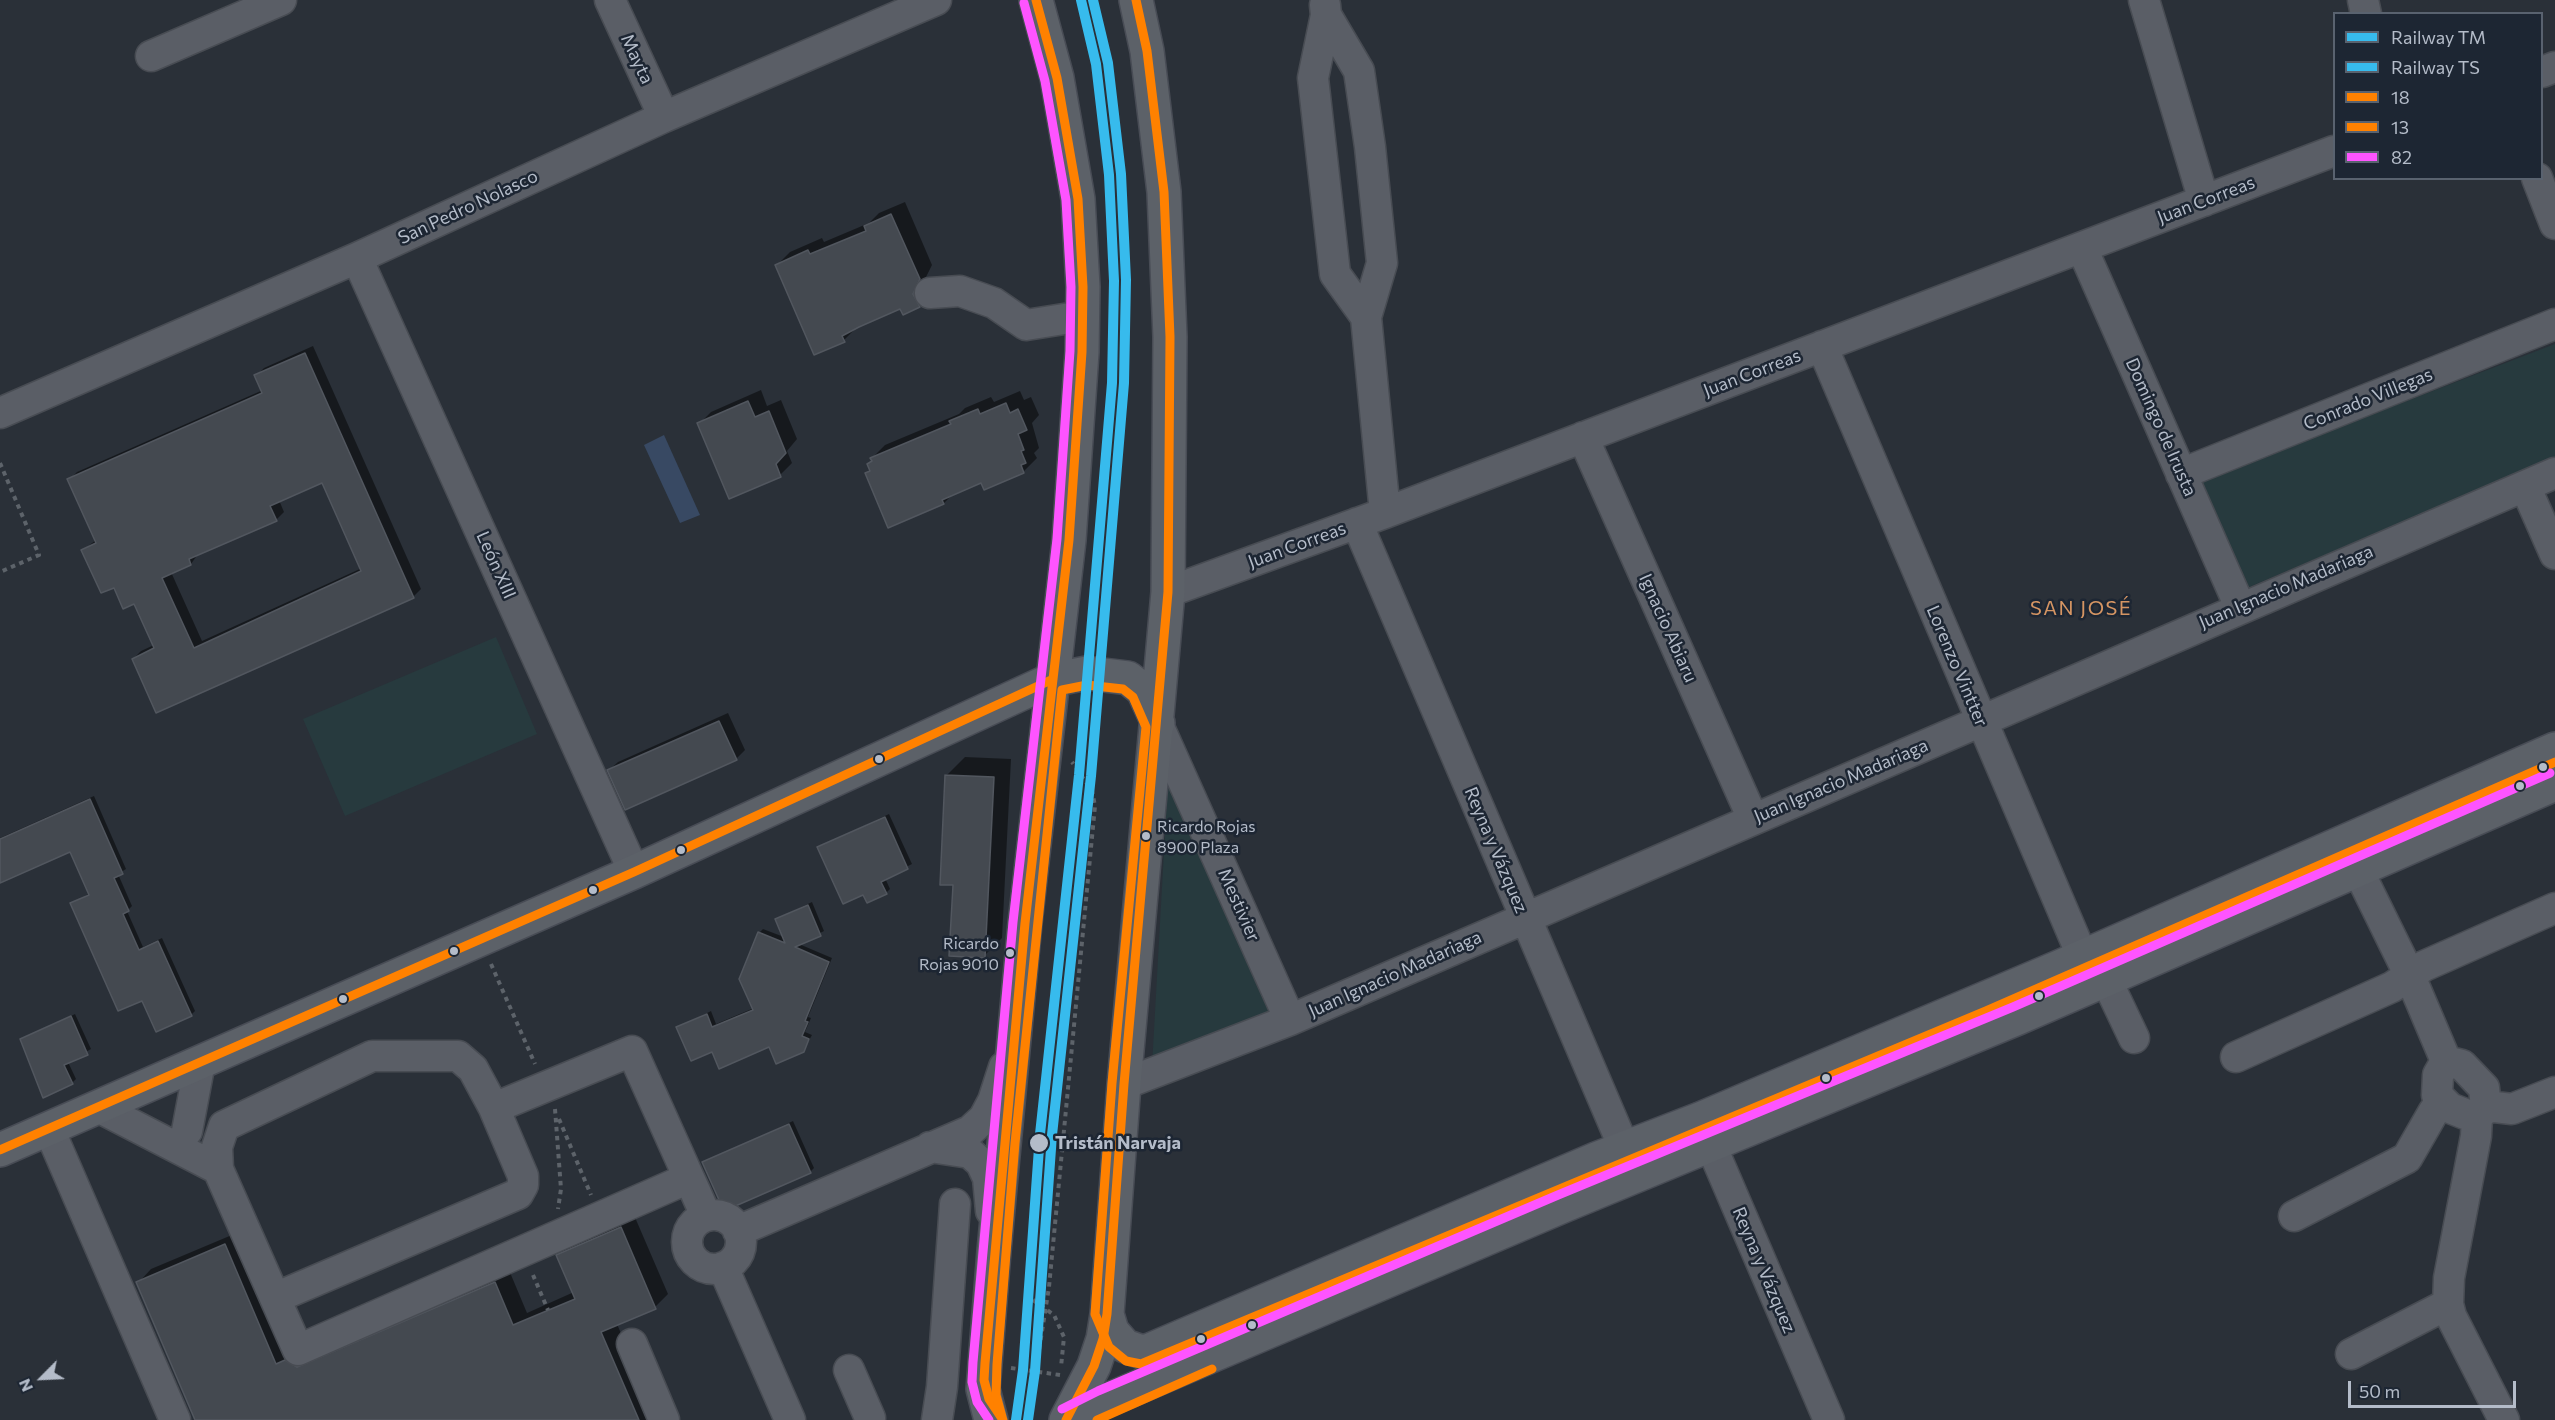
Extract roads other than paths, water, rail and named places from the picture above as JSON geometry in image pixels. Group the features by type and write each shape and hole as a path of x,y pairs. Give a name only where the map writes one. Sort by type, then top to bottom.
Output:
{"main road":[{"path":"991,1420 985,1404 984,1372 994,1251 1051,680 1069,540 1081,387 1082,249 1072,158 1057,78 1036,0"},
{"path":"1066,1420 1073,1378 1103,1340 1107,1314 1124,1084 1158,725 1168,592 1170,337 1166,215 1158,127 1147,51 1136,0"},
{"path":"0,1150 634,872 1051,680 1087,673 1128,678 1143,690 1158,725"},
{"path":"2094,974 2555,749"},
{"path":"1107,1314 1112,1331 1125,1346 1142,1352 1150,1350 1705,1133 2094,974 2358,870 2555,784"},
{"path":"1066,1420 1630,1162"},
{"path":"984,1372 991,1405 1003,1420"}],"street":[{"path":"151,56 281,0"},
{"name":"Mayta","path":"610,0 664,117"},
{"name":"San Pedro Nolasco","path":"0,413 357,258 664,117 936,0"},
{"path":"2144,0 2204,201"},
{"path":"1325,8 1313,78 1335,274 1366,317"},
{"path":"1325,8 1359,71 1370,147 1382,264 1366,317 1385,513"},
{"name":"Juan Correas","path":"1168,592 1385,513 2333,151"},
{"path":"2538,180 2555,224"},
{"name":"Domingo de Irusta","path":"2082,248 2240,607"},
{"name":"León XIII","path":"357,258 634,872"},
{"path":"930,293 960,291 994,303 1026,325 1083,316"},
{"name":"Conrado Villegas","path":"2181,474 2555,324"},
{"name":"Lorenzo Vintter","path":"1822,346 1980,720 2094,974 2134,1038"},
{"name":"Ignacio Abiaru","path":"1583,437 1753,819"},
{"name":"Juan Ignacio Madariaga","path":"1124,1084 1290,1020 2240,607 2555,473"},
{"path":"2525,486 2555,554"},
{"name":"Reyna y Vázquez","path":"1357,523 1630,1162"},
{"name":"Mestivier","path":"1158,725 1290,1020"},
{"path":"2358,870 2410,976 2446,1061"},
{"path":"2236,1057 2392,987 2424,966 2555,908"},
{"path":"738,1231 970,1131 984,1118 993,1101 1014,1033"},
{"path":"494,1108 632,1051 706,1216"},
{"path":"218,1158 224,1126 372,1056 458,1056 473,1068 494,1108 523,1176 523,1185 518,1194 275,1298"},
{"path":"2446,1061 2438,1075 2437,1095 2443,1103 2458,1111 2512,1109 2555,1092"},
{"path":"2446,1061 2462,1065 2484,1088 2449,1278 2448,1304 2451,1316 2504,1420"},
{"path":"187,1131 200,1062"},
{"path":"108,1102 187,1131 218,1158 298,1350 689,1178"},
{"path":"108,1102 218,1158"},
{"path":"2294,1216 2407,1158 2434,1111 2443,1103"},
{"path":"49,1128 175,1420"},
{"name":"Reyna y Vázquez","path":"1705,1133 1829,1420"},
{"path":"930,1147 970,1153 981,1163 988,1178 994,1251"},
{"path":"937,1420 942,1387 955,1204"},
{"path":"706,1216 721,1216 734,1224 738,1231 738,1252 723,1267 716,1269 700,1265 687,1247 687,1239 693,1224 706,1216"},
{"path":"723,1267 790,1420"},
{"path":"2351,1354 2448,1304"},
{"path":"632,1344 664,1420"},
{"path":"849,1370 870,1418"},
{"path":"980,1420 984,1372"}],"water":[{"path":"664,435 700,515 680,523 644,445"}],"rail line":[{"name":"TM","path":"1016,1420 1023,1370 1040,1134 1079,775 1112,383 1114,281 1109,175 1096,64 1081,0"},
{"name":"TS","path":"1028,1420 1035,1371 1052,1135 1091,776 1124,383 1126,280 1121,174 1108,63 1093,0"}],"place":[{"name":"Ricardo Rojas 8900 Plaza","path":"1146,836"},
{"name":"Ricardo Rojas 9010","path":"1010,953"},
{"name":"Tristán Narvaja","path":"1039,1143"}],"district":[{"name":"SAN JOSÉ","path":"2081,608"}]}
